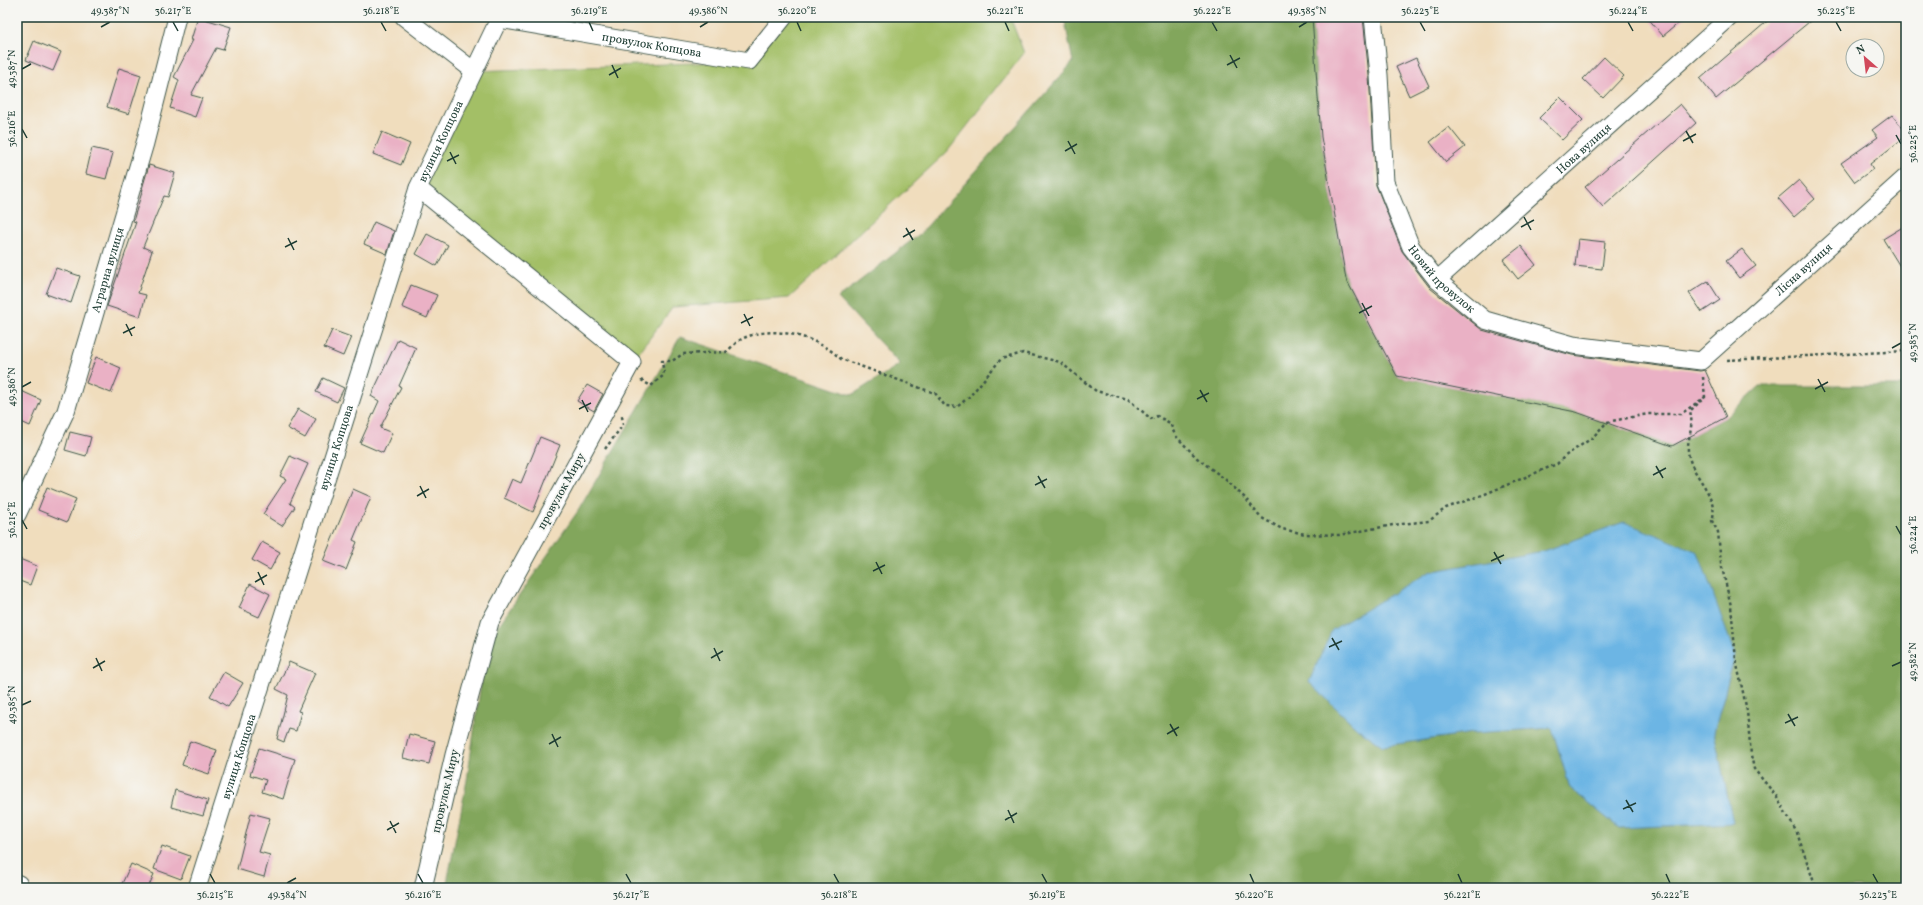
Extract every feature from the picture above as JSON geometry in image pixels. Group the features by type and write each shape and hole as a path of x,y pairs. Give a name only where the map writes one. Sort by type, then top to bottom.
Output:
{"street":[{"name":"Аграрна вулиця","path":"17,515 66,411 144,143 177,17"},
{"path":"404,17 474,71"},
{"name":"провулок Копцова","path":"500,18 749,62 784,17"},
{"name":"Новий провулок","path":"1373,17 1379,75 1385,182 1411,247 1437,280 1485,320 1573,345 1701,361"},
{"name":"вулиця Копцова","path":"197,888 418,188 500,18"},
{"name":"Нова вулиця","path":"1437,280 1724,19"},
{"name":"Лісна вулиця","path":"1701,361 1906,177"},
{"name":"провулок Миру","path":"418,188 632,362 490,622 454,755 423,888"}],"path":[{"path":"638,378 651,386 664,375 662,361 672,361 683,354 726,352 740,340 768,331 810,339 830,349 841,359 935,393 945,406 957,406 970,396 1001,359 1023,354 1034,355 1060,362 1096,391 1128,399 1151,419 1157,416 1170,423 1175,435 1197,458 1226,480 1246,499 1260,517 1282,529 1290,531 1305,534 1339,536 1393,525 1429,521 1446,508 1485,494 1557,464 1565,456 1577,450 1592,438 1607,422 1648,414 1681,414 1705,397 1690,411 1691,426 1687,440 1689,457 1695,472 1709,495 1714,515 1712,521 1718,532 1721,563 1731,606 1736,660 1750,731 1751,755 1754,769 1777,797 1797,833 1816,888"},
{"path":"1701,361 1906,351"},
{"path":"605,450 623,425 622,413"}],"green space":[{"path":"784,17 1010,17 1024,53 947,152 789,298 673,307 632,362 418,188 474,71 749,61"},
{"path":"1064,17 1312,17 1321,137 1346,279 1397,376 1576,411 1672,446 1726,417 1760,386 1906,386 1906,556 1903,556 1906,574 1906,888 446,888 467,780 487,642 578,511 680,337 852,395 900,364 838,298 921,233 1073,62","holes":["1624,522 1735,655 1714,732 1733,823 1619,828 1570,788 1552,728 1472,733 1383,746 1357,728 1309,682 1429,572 1544,551"]}],"water":[{"path":"1624,522 1698,552 1735,655 1714,732 1733,823 1619,828 1570,788 1552,728 1472,733 1383,746 1357,728 1309,682 1332,630 1429,572 1544,551"}],"building":[{"path":"198,17 231,27 223,50 216,48 191,95 202,98 195,117 170,108 179,80 174,77 193,40 191,40"},
{"path":"1312,17 1363,17 1369,76 1376,185 1402,251 1430,288 1482,330 1572,355 1700,371 1705,370 1726,417 1672,446 1576,412 1397,376 1346,279 1321,137"},
{"path":"1647,17 1686,17 1663,36"},
{"path":"1772,17 1815,17 1716,99 1700,79"},
{"path":"34,41 61,52 53,71 26,60"},
{"path":"1604,57 1624,76 1603,98 1583,79"},
{"path":"1416,58 1429,86 1409,96 1396,67"},
{"path":"119,68 141,75 129,114 107,107"},
{"path":"1560,97 1583,120 1562,140 1539,118"},
{"path":"1680,104 1696,123 1603,207 1585,187"},
{"path":"1892,115 1906,132 1906,136 1870,164 1873,169 1855,182 1841,163 1878,137 1872,130"},
{"path":"1449,127 1465,147 1446,162 1430,142"},
{"path":"382,132 410,144 401,165 373,154"},
{"path":"92,148 113,153 106,179 86,174"},
{"path":"149,165 175,173 168,197 164,196 143,247 152,251 138,293 146,295 140,317 107,306 136,222 133,221"},
{"path":"1799,180 1815,199 1794,217 1778,198"},
{"path":"374,222 394,231 387,254 364,244"},
{"path":"1906,225 1906,276 1883,239"},
{"path":"427,234 448,245 437,266 416,254"},
{"path":"1578,239 1605,242 1602,269 1575,266"},
{"path":"1521,246 1536,265 1518,279 1503,260"},
{"path":"1742,249 1756,266 1739,278 1726,261"},
{"path":"56,268 80,276 71,303 46,294"},
{"path":"1708,281 1720,300 1702,312 1689,293"},
{"path":"411,285 437,295 427,318 402,307"},
{"path":"332,330 351,337 343,356 324,348"},
{"path":"398,339 416,348 399,386 401,387 380,428 392,433 383,453 360,443 379,401 371,396"},
{"path":"96,357 121,368 111,393 86,383"},
{"path":"323,378 344,388 337,402 316,392"},
{"path":"587,385 603,394 594,411 577,401"},
{"path":"17,389 41,400 30,426 17,420"},
{"path":"298,409 316,419 305,438 287,428"},
{"path":"70,432 91,437 86,456 65,450"},
{"path":"540,437 560,445 533,512 504,498 512,479 521,483"},
{"path":"290,456 308,464 290,503 295,507 282,526 263,514 286,479 280,476"},
{"path":"47,487 76,499 67,522 38,510"},
{"path":"353,489 371,497 353,540 357,542 346,570 323,561"},
{"path":"262,542 280,552 270,570 252,560"},
{"path":"17,558 37,566 30,585 17,580"},
{"path":"250,584 270,594 259,617 239,608"},
{"path":"289,662 315,673 298,711 301,712 296,731 289,729 284,742 277,739 288,695 276,689"},
{"path":"224,672 243,683 228,707 210,696"},
{"path":"409,734 435,741 429,764 403,758"},
{"path":"190,741 217,750 209,774 182,765"},
{"path":"259,748 295,759 283,799 262,792 266,780 250,775"},
{"path":"175,790 208,800 203,816 171,807"},
{"path":"251,813 270,818 259,852 270,855 264,877 237,869"},
{"path":"162,846 190,856 181,879 154,869"},
{"path":"131,864 154,874 148,888 120,888"}]}
